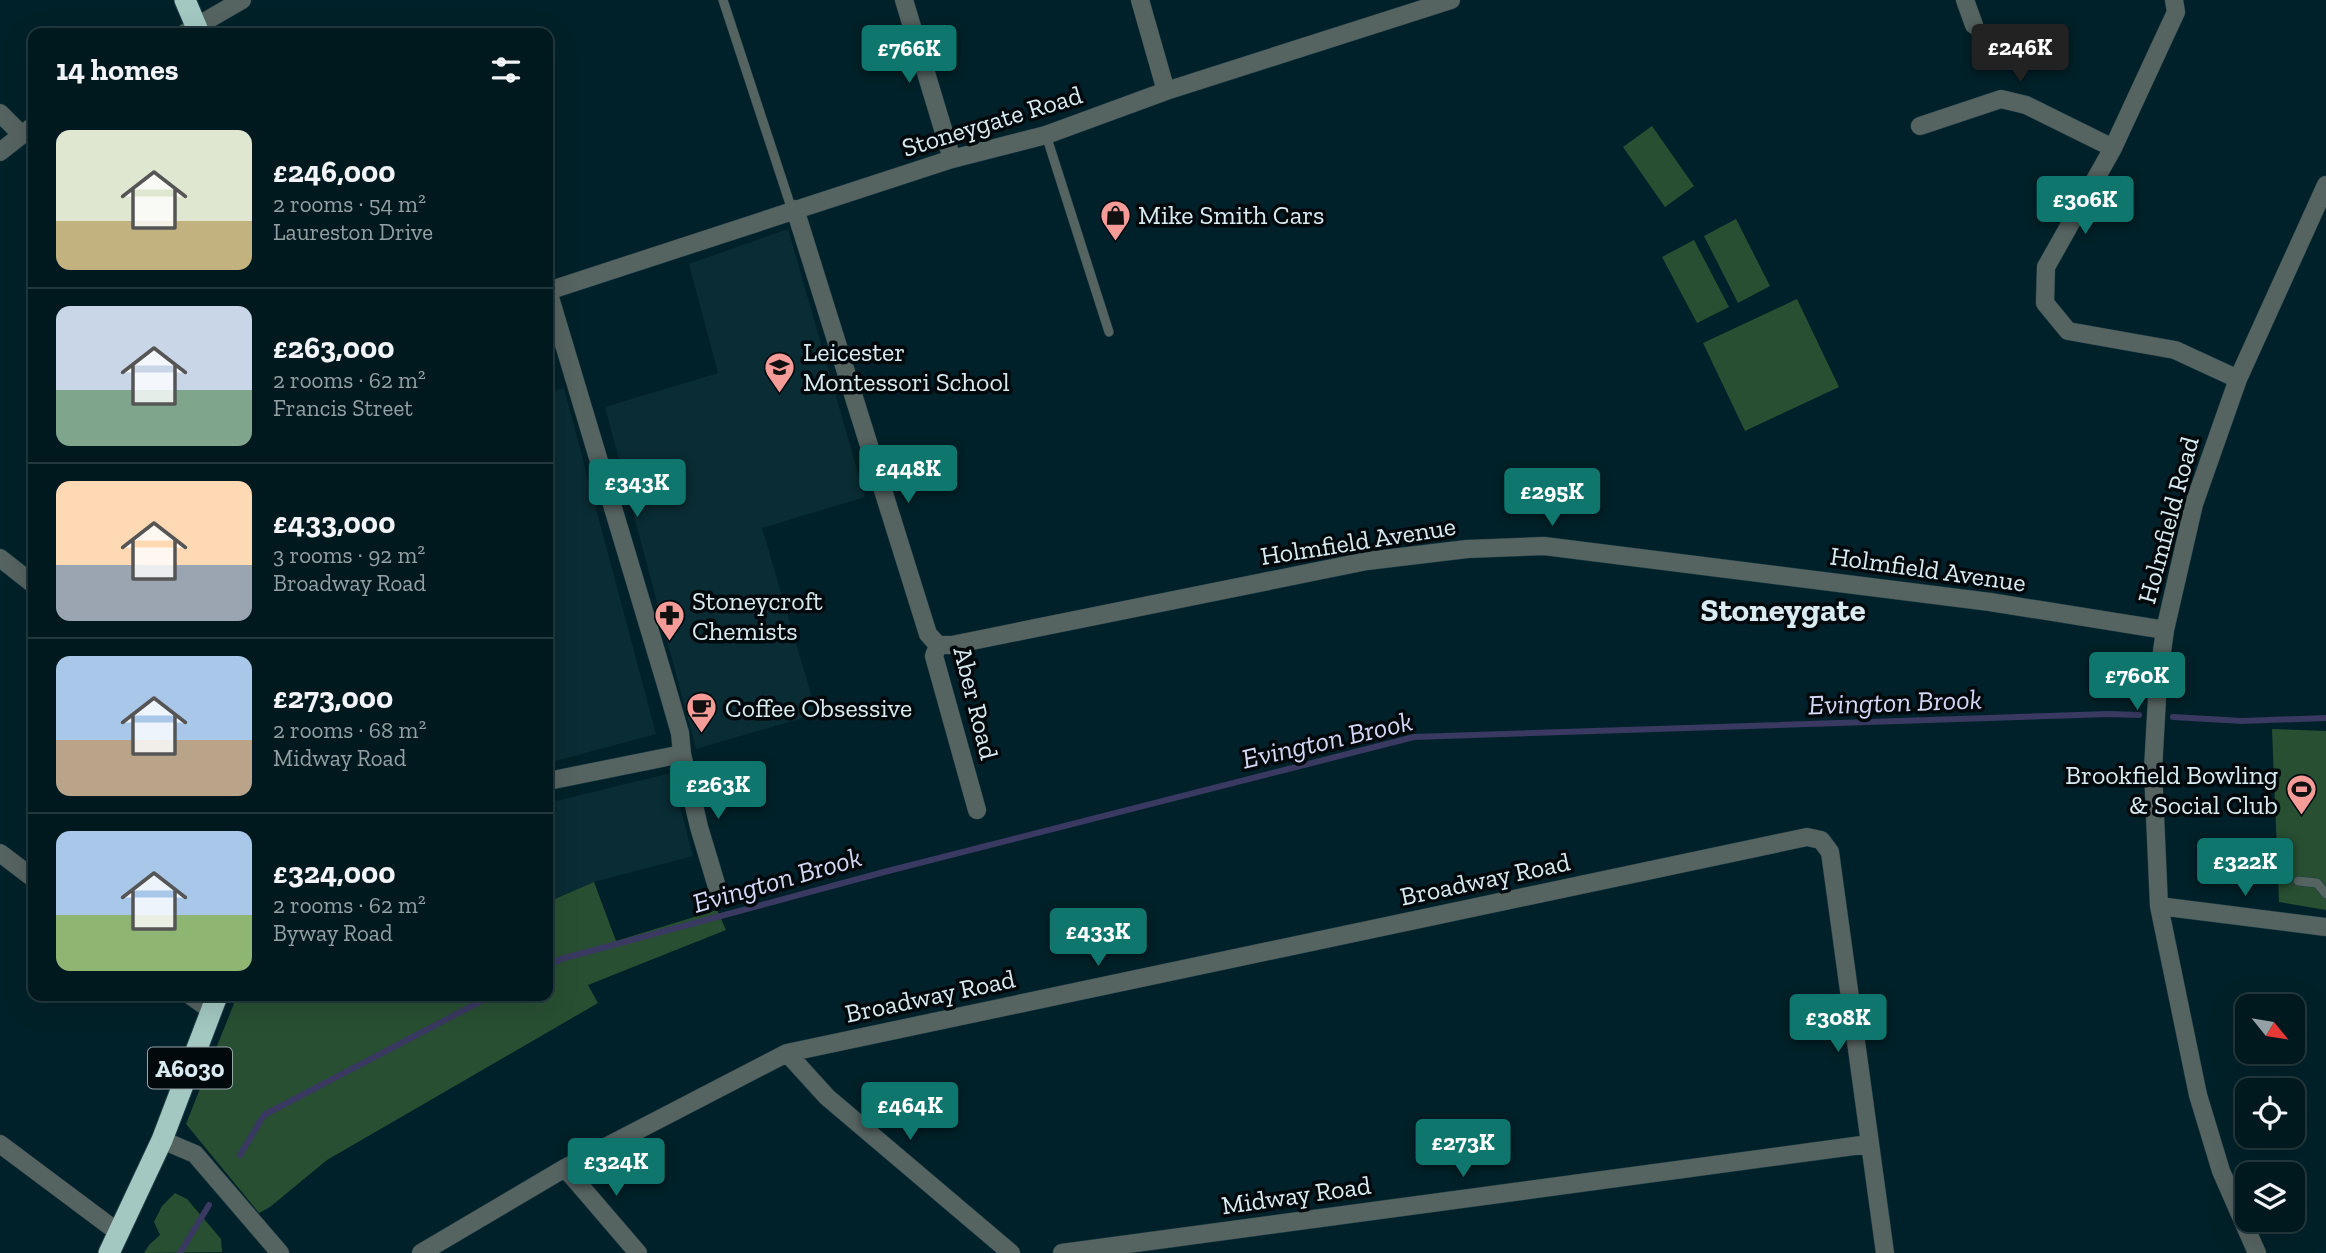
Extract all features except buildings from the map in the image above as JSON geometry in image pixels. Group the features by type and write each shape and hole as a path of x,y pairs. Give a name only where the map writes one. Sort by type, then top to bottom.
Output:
{"highway":[{"path":"185,0 193,28"},
{"name":"A6030","path":"109,1253 162,1140 214,1003"}],"street":[{"path":"199,28 242,0"},
{"path":"904,0 952,159"},
{"path":"1140,0 1166,91"},
{"name":"Stoneygate Road","path":"553,289 952,159 1045,135 1166,91 1451,0"},
{"path":"1965,0 1974,25"},
{"path":"2174,0 2176,12 2113,148 2046,267 2045,303 2068,331 2175,350 2238,379"},
{"path":"1920,126 2001,99 2026,105 2113,148"},
{"path":"0,113 27,130 0,152"},
{"name":"Holmfield Road","path":"2257,1253 2221,1171 2198,1095 2159,906 2153,770 2158,680 2165,630 2193,504 2238,379 2326,185"},
{"name":"Aber Road","path":"794,210 929,634 937,645 934,656 977,810"},
{"path":"553,308 680,733 682,754 699,827 720,897"},
{"name":"Holmfield Avenue","path":"937,645 953,645 1367,561 1467,549 1544,546 1990,602 2165,630"},
{"path":"0,558 28,580"},
{"path":"553,780 682,754"},
{"name":"Broadway Road","path":"421,1253 565,1168 787,1053 1807,837 1821,840 1830,852 1869,1144"},
{"path":"0,853 28,874"},
{"path":"2159,906 2326,927"},
{"path":"787,1053 827,1097 1011,1253"},
{"path":"162,1140 195,1154 280,1253"},
{"path":"0,1144 119,1233"},
{"path":"1869,1144 1885,1253"},
{"name":"Midway Road","path":"1062,1253 1869,1144"},
{"path":"565,1168 638,1253"}],"lane":[{"path":"723,0 794,210"},
{"path":"1045,135 1109,332"},
{"path":"2298,881 2317,883 2326,894"}],"shaded area":[{"path":"788,229 865,497 762,528 817,714 696,749 605,407 718,373 689,264"},
{"path":"564,388 656,734 553,762 553,391"},
{"path":"671,773 693,856 594,882 553,900 553,802"}],"green space":[{"path":"1652,126 1694,186 1665,207 1623,147"},
{"path":"1736,219 1770,286 1738,303 1704,236"},
{"path":"1694,240 1729,307 1697,323 1662,257"},
{"path":"1797,299 1839,387 1745,431 1703,343"},
{"name":"Brookfield Bowling & Social Club","path":"2272,729 2326,731 2326,910 2279,902"},
{"path":"594,882 616,941 717,910 726,930 588,985 598,1003 327,1160 259,1213 186,1124 235,1001 553,1001 553,900"},
{"path":"175,1193 187,1199 221,1239 222,1252 144,1253 160,1235 154,1222 162,1206"}],"waterway":[{"name":"Evington Brook","path":"553,963 884,872 1414,737 2139,715"},
{"name":"Evington Brook","path":"2173,717 2242,721 2326,718"},
{"name":"Evington Brook","path":"240,1155 264,1115 481,1001"},
{"name":"Evington Brook","path":"180,1253 209,1205"}],"place":[{"name":"Mike Smith Cars","path":"1115,242"},
{"name":"Leicester Montessori School","path":"780,394"},
{"name":"Stoneycroft Chemists","path":"669,643"},
{"name":"Coffee Obsessive","path":"702,735"},
{"name":"Brookfield Bowling & Social Club","path":"2301,817"}],"district":[{"name":"Stoneygate","path":"1783,609"}]}
